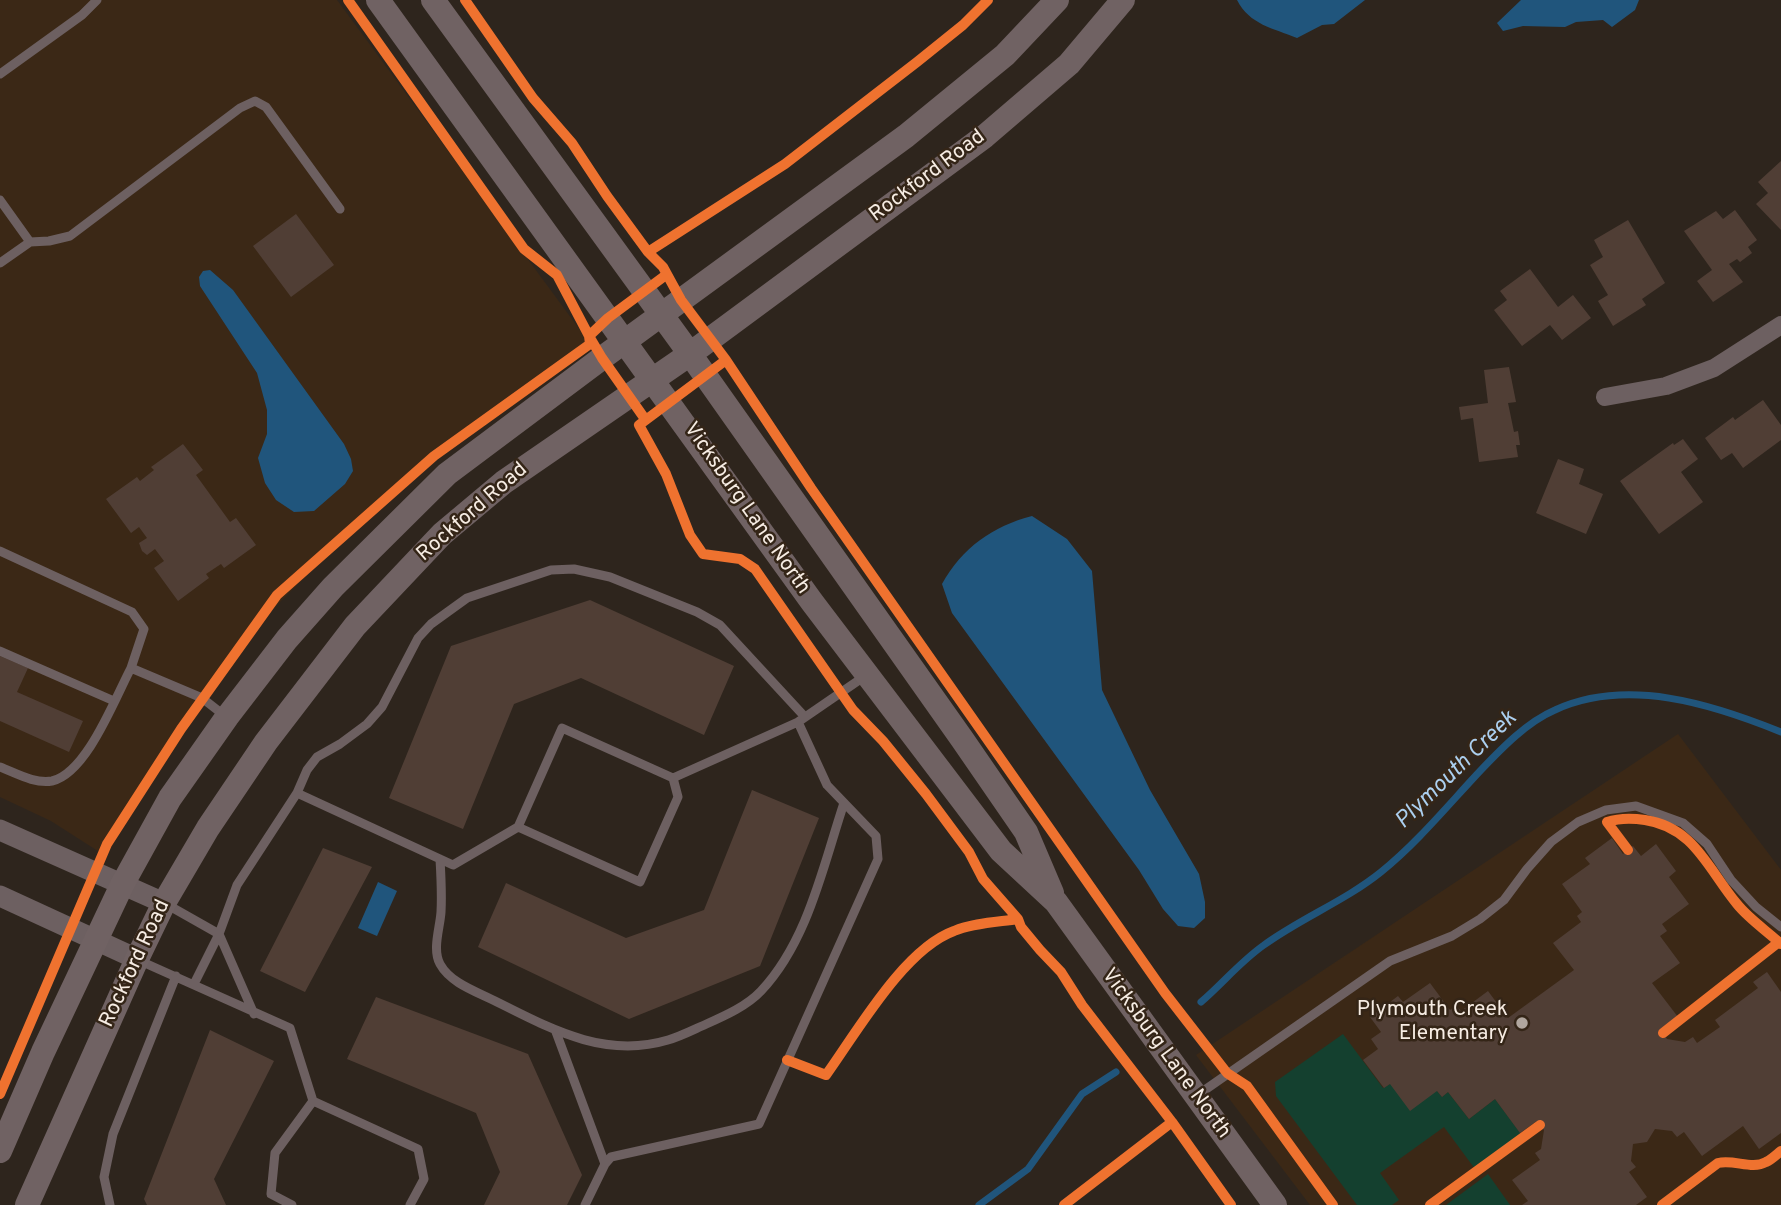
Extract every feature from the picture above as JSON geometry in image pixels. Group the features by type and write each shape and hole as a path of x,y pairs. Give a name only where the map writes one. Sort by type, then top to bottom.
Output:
{"main road":[{"name":"Vicksburg Lane North","path":"378,0 866,675 1001,851 1056,902 1275,1205"},
{"name":"Vicksburg Lane North","path":"433,0 855,585 1027,832 1056,902"},
{"name":"Rockford Road","path":"0,1151 43,1052 122,885 170,798 287,639 333,587 447,474 624,341 906,136 1005,55 1057,0"},
{"name":"Rockford Road","path":"27,1205 164,903 208,828 266,742 363,617 442,534 503,482 690,354 985,136 1069,64 1123,0"}],"street":[{"path":"1605,397 1666,386 1714,368 1781,325"},
{"path":"0,830 164,903"},
{"path":"0,896 137,959"}],"lane":[{"path":"0,74 82,15 94,1"},
{"path":"0,263 30,242 70,236 240,108 255,101 266,107 340,209"},
{"path":"0,200 30,242"},
{"path":"0,551 132,612 144,629 131,668 82,761 53,780 36,781 0,767"},
{"path":"194,984 219,934 237,885 297,793 307,770 317,758 367,724 382,707 418,638 431,624 467,598 551,570 574,569 610,577 697,612 720,625 801,720 827,785 876,836 878,859 759,1124 611,1157 585,1205"},
{"path":"0,651 114,701"},
{"path":"131,668 202,698 227,717"},
{"path":"297,793 453,865 518,827 562,728 673,778 801,720 866,675"},
{"path":"518,827 640,882 678,797 673,778"},
{"path":"440,859 441,914 437,947 439,964 450,976 467,988 556,1032 617,1046 643,1046 668,1040 717,1020 759,993 776,973 803,923 844,803"},
{"path":"1195,1096 1390,961 1452,936 1480,919 1504,900 1551,842 1578,822 1606,810 1636,806 1683,823 1707,844 1731,880 1756,907 1781,927"},
{"path":"164,903 219,934 254,1013"},
{"path":"137,959 290,1028 313,1101 418,1149 424,1180 410,1205"},
{"path":"110,1205 104,1177 113,1134 176,976"},
{"path":"556,1032 605,1164"},
{"path":"292,1205 271,1194 275,1153 313,1101"}],"shaded area":[{"path":"0,0 337,0 591,345 465,433 399,487 271,611 221,671 177,745 101,853 51,821 0,797"},
{"path":"1678,734 1781,870 1781,1205 1310,1205 1196,1055"}],"green space":[{"path":"1343,1034 1383,1088 1390,1084 1437,1091 1442,1097 1448,1092 1469,1119 1495,1099 1521,1134 1475,1169 1444,1127 1380,1173 1399,1200 1392,1205 1357,1205 1276,1096 1275,1082"},
{"path":"1488,1174 1510,1205 1446,1205"}],"water":[{"path":"1237,0 1365,0 1334,24 1322,25 1297,38 1255,20"},
{"path":"1521,0 1639,0 1635,10 1612,27 1603,20 1576,22 1565,27 1523,26 1503,31 1497,23"},
{"path":"210,270 233,290 344,444 351,459 353,471 345,484 314,511 294,512 276,500 265,483 258,458 267,434 267,410 257,373 200,286 199,277 203,271"},
{"path":"1032,516 1067,539 1092,571 1102,690 1150,790 1199,874 1205,902 1205,918 1194,928 1178,926 1163,909 1139,870 952,613 942,584 959,560 992,532"},
{"path":"378,882 397,891 377,936 358,928"}],"building":[{"path":"1781,161 1781,230 1756,204 1768,193 1758,182"},
{"path":"1735,210 1757,240 1748,247 1752,253 1740,262 1737,259 1729,264 1743,282 1713,302 1697,281 1712,270 1684,231 1716,211 1723,219"},
{"path":"296,214 334,265 291,297 253,246"},
{"path":"1628,220 1665,283 1642,299 1646,305 1613,326 1598,301 1608,295 1590,265 1603,257 1594,240"},
{"path":"1530,269 1558,307 1573,295 1591,318 1562,340 1550,325 1522,346 1494,310 1507,300 1500,291"},
{"path":"1509,367 1516,402 1508,403 1514,432 1518,431 1518,457 1479,462 1473,418 1461,420 1459,407 1488,403 1484,370"},
{"path":"1763,400 1781,425 1781,440 1743,468 1732,453 1721,460 1705,438 1733,417 1735,420"},
{"path":"1683,439 1698,459 1681,472 1703,502 1659,534 1620,481 1673,443 1674,445"},
{"path":"183,444 203,470 196,475 230,522 236,518 256,545 224,568 221,564 206,574 209,578 178,601 154,568 164,561 155,549 147,555 142,551 139,543 147,538 139,527 131,533 106,499 137,477 140,481 154,470 151,467"},
{"path":"1558,459 1584,469 1579,484 1603,494 1586,534 1536,513"},
{"path":"590,600 734,666 704,735 581,678 514,704 463,829 389,798 451,646"},
{"path":"0,656 28,668 17,692 83,721 69,752 0,721"},
{"path":"752,790 819,818 760,966 629,1019 478,947 506,883 626,938 704,910"},
{"name":"Plymouth Creek Elementary","path":"1612,838 1623,854 1633,846 1641,856 1656,844 1676,871 1669,877 1689,904 1662,924 1667,931 1660,936 1680,963 1652,983 1678,1017 1660,1029 1667,1039 1685,1042 1693,1037 1697,1043 1720,1027 1715,1020 1758,988 1753,982 1767,972 1781,992 1781,1133 1759,1149 1743,1126 1702,1156 1684,1132 1677,1137 1672,1131 1655,1129 1647,1142 1633,1144 1631,1161 1636,1167 1629,1172 1647,1197 1636,1205 1522,1205 1528,1201 1512,1180 1540,1160 1535,1153 1541,1149 1544,1130 1537,1121 1520,1133 1495,1099 1469,1119 1448,1092 1442,1097 1437,1091 1410,1111 1390,1084 1384,1088 1363,1060 1378,1049 1371,1039 1381,1032 1370,1017 1398,996 1403,1002 1430,983 1450,1010 1456,1005 1461,1011 1488,991 1508,1018 1574,970 1553,943 1581,922 1577,916 1582,912 1562,884 1590,864 1585,858"},
{"path":"323,848 372,867 305,992 260,971"},
{"path":"376,997 528,1054 582,1175 567,1205 484,1205 500,1172 476,1113 347,1059"},
{"path":"210,1030 274,1061 214,1179 226,1205 147,1205 144,1199"}],"waterway":[{"name":"Plymouth Creek","path":"1201,1002 1264,945 1353,892 1381,872 1420,836 1506,745 1525,728 1555,710 1583,700 1640,695 1698,704 1781,732"},
{"name":"Plymouth Creek","path":"979,1205 1028,1169 1082,1094 1116,1072"}],"cycle path":[{"path":"0,1094 107,844 181,729 277,595 434,456 590,344 589,336 557,275 524,249 348,0"},
{"path":"465,0 533,98 572,143 648,252 663,267 681,300 726,360"},
{"path":"648,252 785,164 963,25 988,0"},
{"path":"645,419 589,336 608,318 666,275"},
{"path":"1231,1205 1172,1122 1082,1005 1061,972 983,879 969,852 926,794 883,741 853,710 755,569 740,559 703,554 690,535 666,474 639,425 726,360 811,488 1165,993 1227,1073 1247,1086 1333,1205"},
{"path":"1628,850 1607,822 1640,819 1662,824 1676,831 1688,840 1742,909 1781,944"},
{"path":"787,1060 826,1075 867,1015 917,955 935,941 961,928 1018,919"},
{"path":"1663,1033 1779,942"},
{"path":"1064,1205 1172,1122"},
{"path":"1430,1205 1540,1125"},
{"path":"1662,1205 1718,1163 1761,1164 1781,1151"}],"place":[{"name":"Plymouth Creek Elementary","path":"1522,1023"}]}
